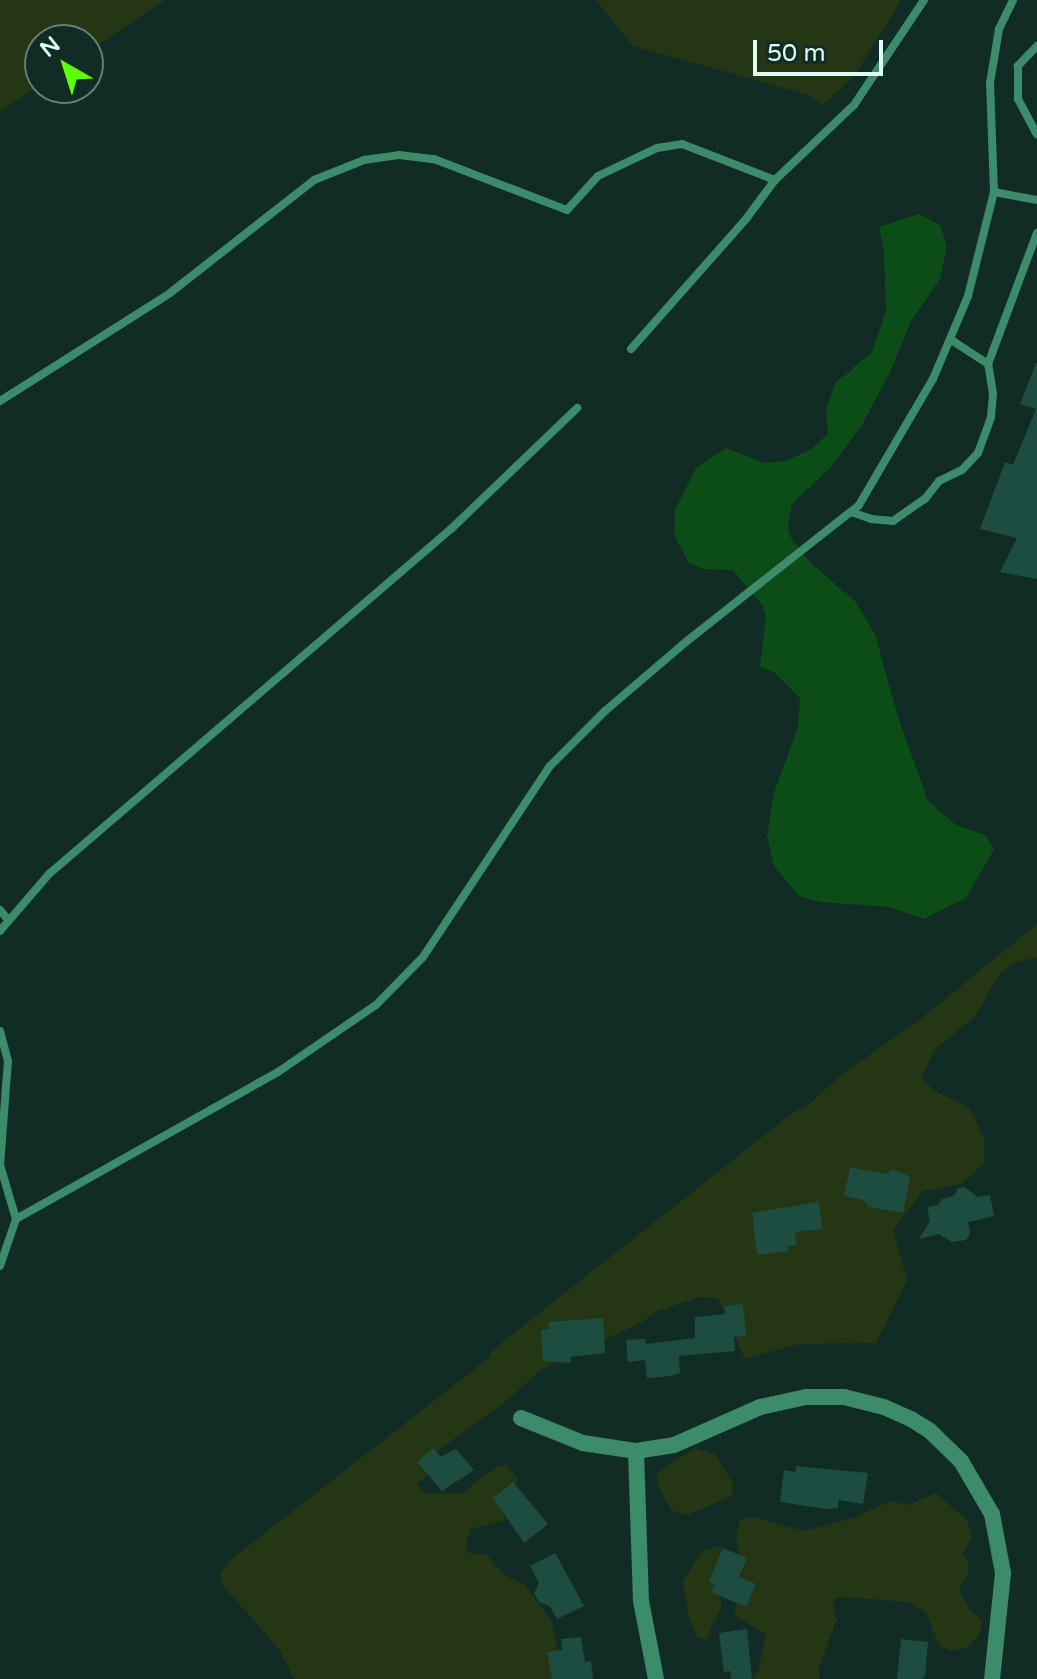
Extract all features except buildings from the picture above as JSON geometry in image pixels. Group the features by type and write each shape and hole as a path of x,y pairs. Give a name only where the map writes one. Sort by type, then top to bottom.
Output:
{"street":[{"path":"521,1418 583,1443 636,1451 674,1445 760,1407 806,1397 844,1397 884,1407 930,1431 973,1476 998,1534 1003,1573 992,1679"},
{"path":"636,1451 641,1601 656,1679"}],"lane":[{"path":"631,349 737,230 775,180 854,105 924,0"},
{"path":"16,1219 278,1072 376,1005 423,957 550,766 605,711 859,505 933,379 968,296 994,192 990,83 999,29 1013,0"},
{"path":"1037,46 1018,66 1018,99 1037,134"},
{"path":"0,401 170,293 314,180 364,160 399,155 434,159 567,210 598,176 657,148 682,144 775,180"},
{"path":"994,192 1037,200"},
{"path":"851,512 871,519 893,521 925,499 939,481 962,470 978,453 991,417 993,394 988,364 1037,233"},
{"path":"950,339 988,364"},
{"path":"0,931 49,874 451,529 577,408"},
{"path":"0,910 8,920"},
{"path":"0,1031 8,1061 1,1136 1,1181 16,1219 0,1266"}],"shaded area":[{"path":"0,0 165,0 104,41 104,24 24,24 24,96 0,112"},
{"path":"596,0 901,0 855,75 823,105 809,95 633,46"},
{"path":"919,214 940,225 947,246 940,279 911,321 890,372 863,423 833,465 792,504 788,528 792,540 812,564 855,601 875,634 897,714 928,801 956,825 985,835 994,849 966,898 924,919 889,907 821,902 799,896 774,866 767,836 774,793 798,727 800,698 775,673 760,666 766,617 763,606 733,570 704,569 689,563 674,535 675,510 696,468 726,448 764,463 785,461 810,450 828,434 826,411 835,383 872,352 886,311 884,252 879,227"},
{"path":"1037,924 1037,957 1017,962 1000,973 975,1017 934,1050 921,1079 935,1091 970,1108 984,1139 984,1163 961,1184 923,1191 893,1230 907,1280 876,1343 799,1344 745,1359 718,1298 700,1297 655,1312 642,1322 542,1369 509,1399 440,1449 428,1475 417,1484 425,1493 461,1494 496,1467 506,1464 518,1479 503,1521 470,1529 465,1549 472,1554 485,1553 504,1575 524,1584 551,1620 562,1667 561,1679 294,1679 279,1649 224,1587 220,1574 229,1561 490,1357 499,1345 800,1107 801,1111 840,1076 923,1017"},
{"path":"695,1448 716,1455 733,1484 731,1496 688,1515 671,1510 659,1487 656,1473"},
{"path":"936,1493 967,1520 972,1538 962,1554 967,1558 969,1572 959,1590 969,1609 983,1621 979,1635 967,1648 950,1651 939,1645 926,1612 908,1602 841,1597 835,1599 833,1605 837,1619 819,1667 819,1679 752,1679 758,1671 766,1635 734,1615 742,1571 736,1535 740,1521 749,1516 804,1531 853,1518 891,1501 908,1505"},
{"path":"722,1545 721,1608 706,1640 697,1637 688,1615 683,1581 702,1551"}]}
